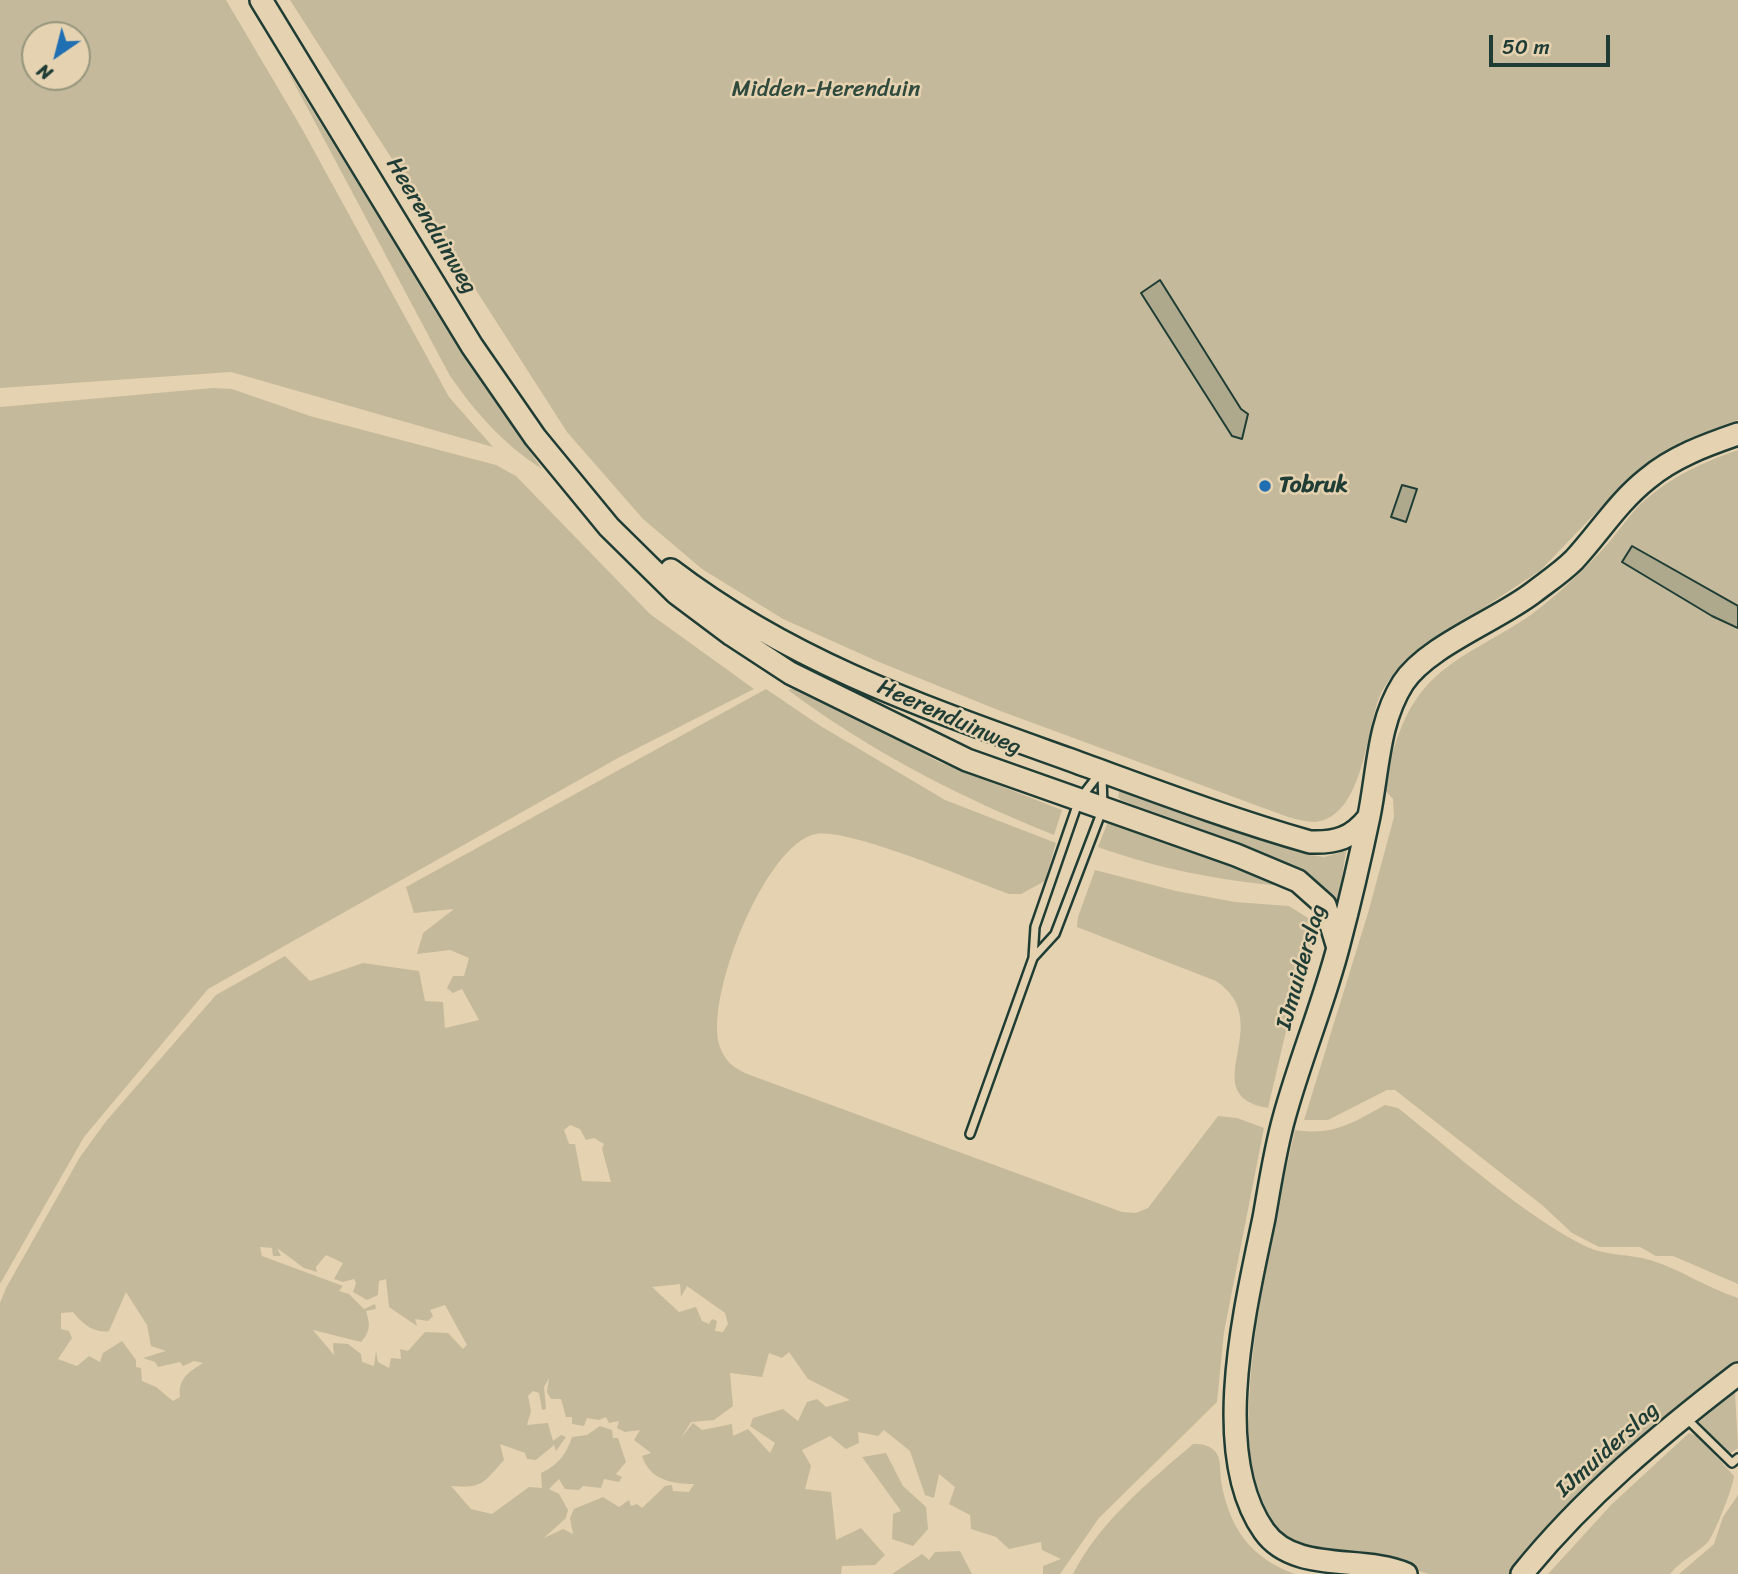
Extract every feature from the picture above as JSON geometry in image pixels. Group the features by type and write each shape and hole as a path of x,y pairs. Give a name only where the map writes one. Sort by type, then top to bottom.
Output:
{"street":[{"name":"Heerenduinweg","path":"261,0 472,345 564,474 609,527 677,593 732,635 790,673 967,760 1236,855 1298,881 1325,905 1338,948"},
{"name":"IJmuiderslag","path":"1406,1574 1384,1567 1320,1560 1288,1552 1266,1535 1251,1510 1240,1472 1236,1400 1243,1324 1283,1119 1338,948 1368,818 1389,708 1404,680 1425,660 1530,596 1566,566 1616,508 1648,478 1700,447 1738,434"},
{"name":"Heerenduinweg","path":"564,474 612,521 680,577 717,603 796,649 884,692 1101,771 1310,842 1340,840 1357,832 1368,818"},
{"name":"IJmuiderslag","path":"1522,1574 1551,1538 1622,1468 1738,1374"}],"lane":[{"path":"970,1133 1033,958 1035,927 1079,800 1101,771"},
{"path":"1033,958 1055,934 1104,808 1101,771"},
{"path":"1684,1416 1732,1463 1738,1458"}],"green space":[{"path":"0,0 226,0 301,127 449,397 493,447 231,372 0,388"},
{"name":"Midden-Herenduin","path":"290,0 1738,0 1738,420 1673,446 1653,459 1627,480 1541,570 1407,658 1379,698 1360,771 1353,790 1343,805 1331,817 1315,822 1288,817 1003,712 879,662 783,619 702,569 643,519 567,432"},
{"path":"285,66 472,368 542,469 491,427 450,376"},
{"path":"213,388 232,389 310,416 496,465 516,476 650,614 754,689 618,758 208,989 84,1137 0,1284 0,407"},
{"path":"1738,450 1738,1284 1673,1256 1656,1256 1640,1247 1599,1247 1572,1233 1542,1205 1395,1090 1387,1090 1328,1120 1304,1120 1368,913 1394,817 1393,799 1384,789 1398,737 1415,701 1447,667 1532,614 1560,591 1595,558 1633,512 1655,491 1689,471"},
{"path":"800,687 939,762 1062,810 1054,835 950,789 883,753 788,690"},
{"path":"766,689 819,725 945,800 1056,843 1045,881 1021,894 1009,894 911,856 855,839 816,834 797,844 777,865 759,893 729,962 717,1025 720,1047 731,1064 750,1075 1122,1212 1136,1213 1148,1208 1218,1116 1237,1118 1264,1128 1224,1332 1217,1402 1099,1518 1060,1574 1043,1574 1043,1566 1061,1559 1042,1550 1041,1542 1009,1549 996,1537 971,1529 970,1515 949,1504 955,1487 939,1474 934,1498 925,1495 910,1451 884,1430 878,1436 858,1432 859,1443 846,1449 830,1436 802,1450 811,1466 805,1489 831,1492 836,1540 861,1528 885,1555 875,1565 842,1566 841,1574 0,1574 0,1303 80,1157 107,1120 216,995 285,956 310,981 363,963 419,971 425,1001 443,1002 445,1028 479,1020 462,989 453,993 447,988 453,976 464,976 469,958 450,950 417,954 423,933 454,909 414,913 406,887","holes":["570,1125 580,1129 586,1140 594,1138 604,1144 602,1149 611,1182 582,1181 575,1144 569,1144 564,1130","260,1247 272,1248 273,1256 281,1256 277,1248 304,1268 317,1272 316,1267 326,1255 343,1263 334,1279 343,1282 354,1279 356,1283 353,1292 367,1300 378,1295 379,1281 386,1279 389,1307 417,1326 415,1319 428,1321 433,1316 430,1310 445,1305 467,1345 463,1349 448,1333 425,1332 408,1351 400,1349 401,1359 391,1358 389,1368 378,1362 376,1351 374,1366 362,1362 361,1354 348,1344 333,1343 334,1355 313,1330 361,1342 369,1327 366,1311 376,1309 375,1304 364,1309 349,1294 339,1291 343,1286 262,1256","680,1284 681,1297 687,1286 725,1313 728,1324 723,1332 715,1331 717,1321 712,1319 709,1324 702,1321 696,1307 679,1312 652,1287","126,1292 147,1325 151,1346 166,1351 143,1358 155,1362 158,1367 180,1362 183,1366 194,1361 203,1363 186,1376 181,1385 180,1397 173,1401 156,1387 142,1381 141,1368 136,1367 136,1360 122,1341 103,1353 100,1362 89,1356 77,1366 58,1359 72,1338 69,1331 61,1329 61,1313 73,1312 93,1329 109,1331","789,1352 808,1379 850,1400 826,1407 817,1399 807,1402 798,1421 783,1409 753,1418 750,1426 775,1443 770,1453 748,1429 733,1436 732,1424 702,1430 693,1423 681,1438 691,1422 714,1420 733,1406 730,1373 762,1377 769,1353 782,1358","549,1378 547,1392 551,1399 561,1399 566,1417 572,1417 572,1424 584,1426 587,1418 599,1420 606,1417 609,1423 619,1421 617,1428 625,1432 640,1430 634,1440 651,1453 642,1456 650,1470 663,1479 694,1484 689,1492 673,1491 672,1485 665,1486 642,1508 637,1504 631,1506 629,1500 619,1507 603,1497 574,1509 570,1518 573,1534 563,1529 544,1538 566,1518 568,1510 559,1494 549,1489 559,1479 565,1489 579,1490 583,1486 601,1488 604,1479 619,1482 622,1477 616,1474 626,1462 618,1438 613,1438 612,1430 600,1426 587,1435 572,1437 561,1459 541,1473 542,1488 529,1487 492,1514 471,1509 451,1486 477,1485 487,1479 504,1460 500,1444 525,1453 527,1459 536,1460 554,1445 556,1451 566,1437 561,1435 553,1441 548,1423 527,1425 531,1411 528,1396 533,1391 539,1393 542,1410 546,1409 544,1387"]},
{"path":"1120,789 1311,855 1324,857 1346,851 1338,902 1319,885 1267,855 1121,800 1118,797"},
{"path":"1109,819 1295,887 1195,874 1098,847"},
{"path":"1095,870 1176,891 1235,902 1289,906 1308,918 1314,930 1311,950 1287,1027 1268,1108 1247,1101 1237,1089 1235,1073 1240,1017 1233,998 1216,981 1077,927"},
{"path":"1385,1105 1398,1108 1515,1201 1563,1234 1595,1250 1661,1264 1738,1298 1738,1363 1645,1435 1586,1487 1509,1574 1429,1574 1392,1557 1324,1550 1294,1543 1271,1525 1256,1491 1249,1444 1250,1390 1256,1332 1265,1273 1295,1130 1332,1129"},
{"path":"1735,1392 1738,1448 1731,1453 1721,1450 1699,1422"},
{"path":"1689,1433 1699,1437 1734,1476 1723,1510 1708,1542 1670,1574 1548,1574 1612,1504"},
{"path":"1193,1444 1206,1446 1217,1454 1225,1498 1244,1539 1266,1559 1295,1574 1073,1574 1111,1520"},
{"path":"886,1453 903,1486 926,1507 928,1529 913,1546 892,1539 893,1514 901,1511 862,1457"},
{"path":"1738,1495 1738,1574 1679,1574 1714,1544 1723,1517"},
{"path":"960,1551 972,1574 892,1574 922,1554 929,1560 935,1552"}],"building":[{"path":"1160,280 1241,409 1248,414 1242,439 1232,436 1141,293"},
{"path":"1402,485 1417,489 1406,522 1391,517"},
{"path":"1632,546 1738,606 1738,628 1712,616 1622,562"}],"place":[{"name":"Tobruk","path":"1265,486"}]}
